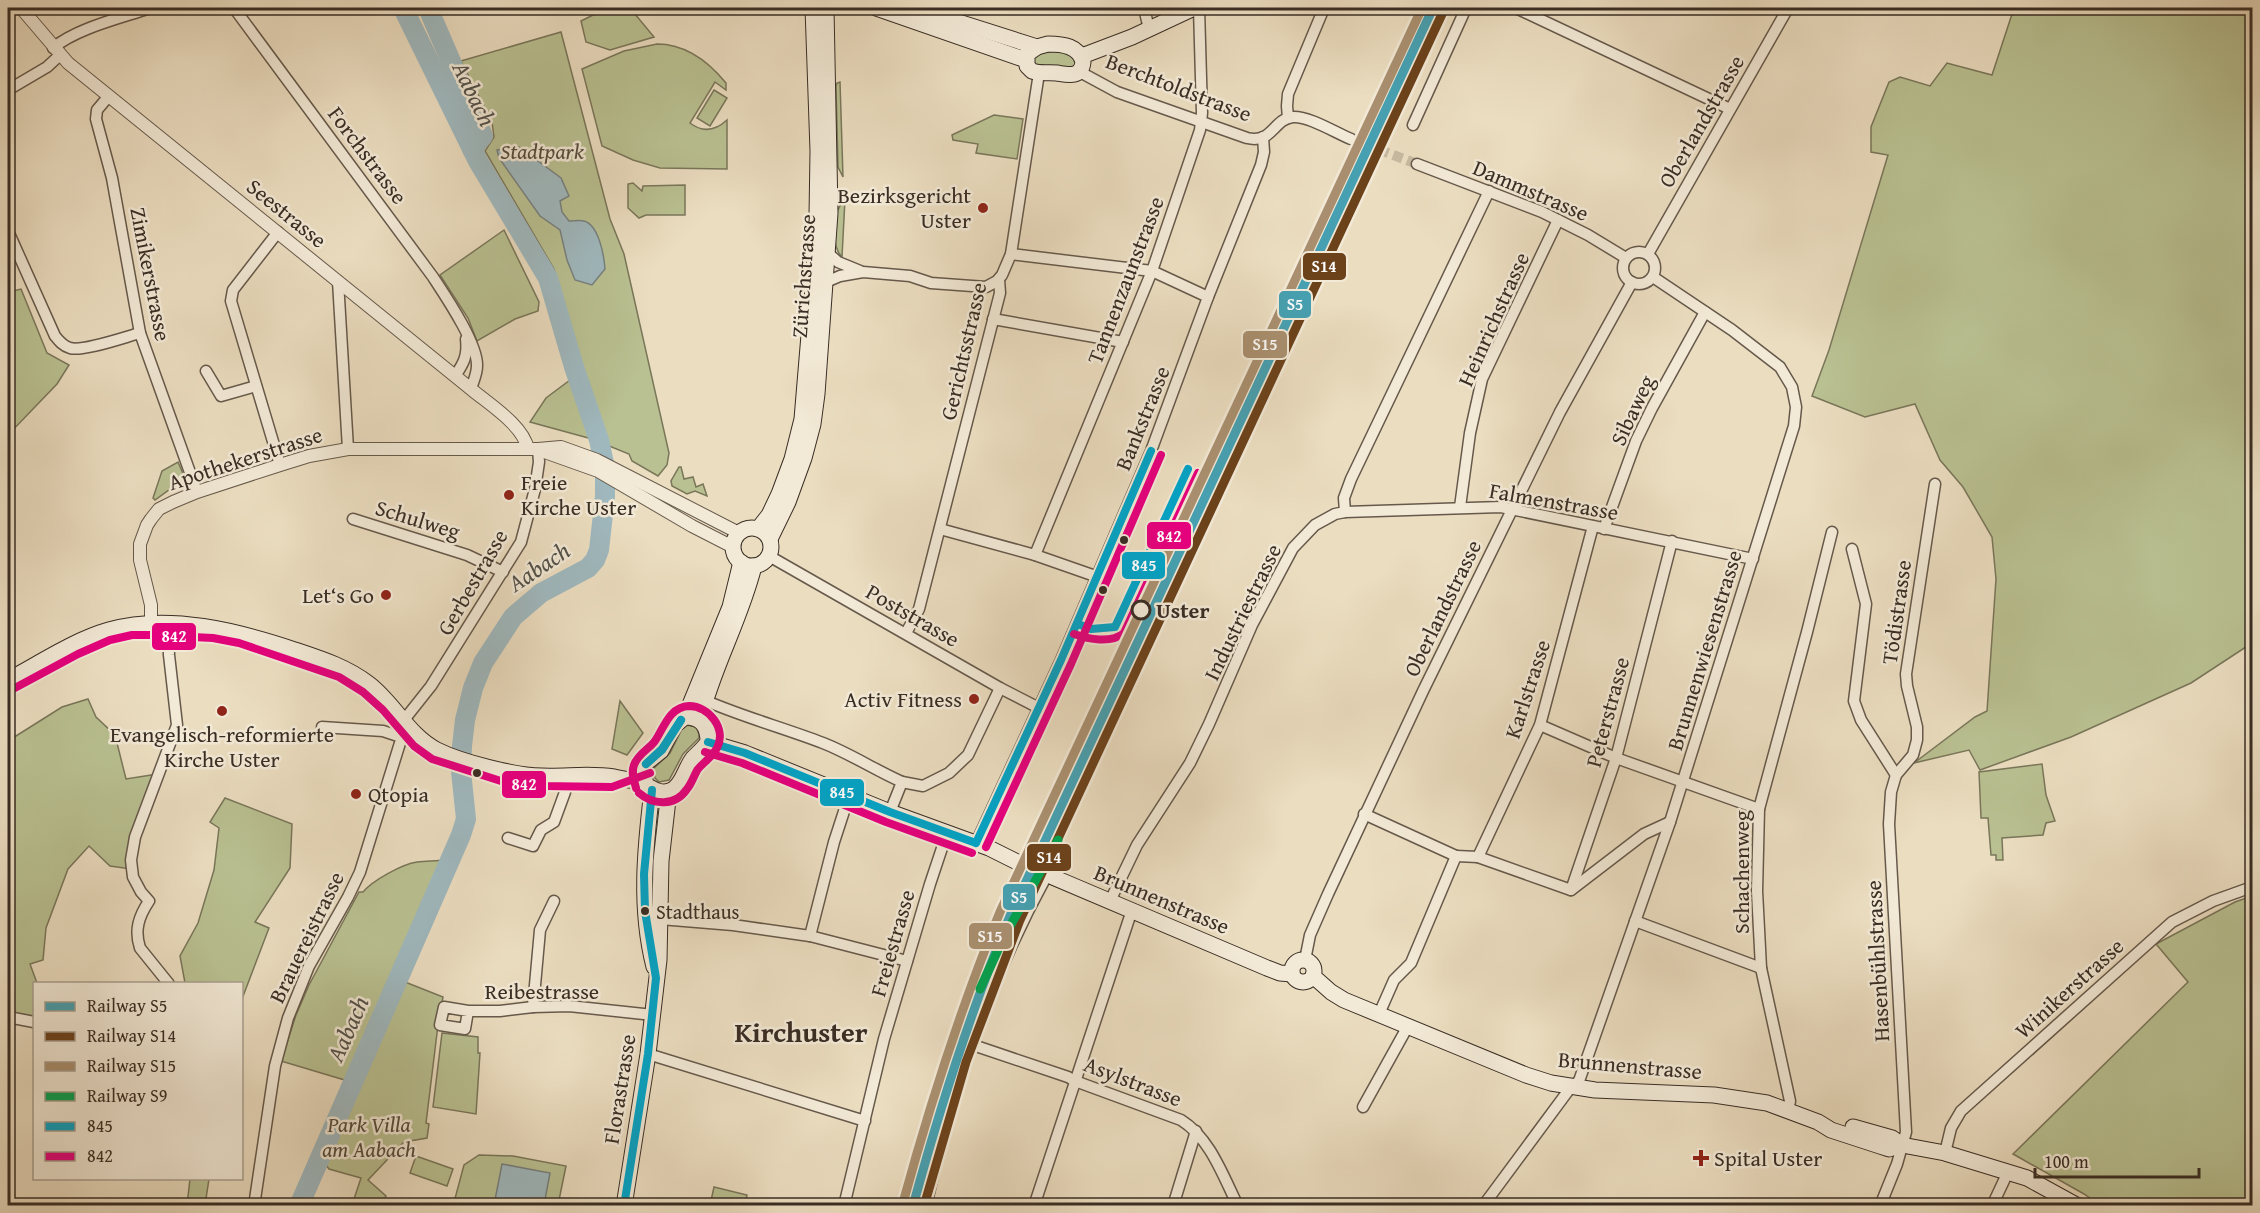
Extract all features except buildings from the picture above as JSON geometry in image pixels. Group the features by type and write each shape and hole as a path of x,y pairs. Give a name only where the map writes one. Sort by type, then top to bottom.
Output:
{"main road":[{"name":"Zürichstrasse","path":"758,529 773,507 792,459 802,419 816,254 818,193 813,8"},
{"name":"Zürichstrasse","path":"770,540 796,484 811,433 817,394 828,253 830,149 826,8"},
{"path":"876,8 1026,60 1032,71 1074,75 1081,64 1194,8"},
{"path":"914,8 1036,47"},
{"path":"1026,60 1030,50 1036,47 1048,44 1065,45 1078,51 1081,64"},
{"path":"747,528 758,529 770,540 769,556 761,564 747,564 735,555 736,540 747,528"},
{"path":"611,777 646,763 661,751 674,726 692,719 704,700 742,606 747,564"},
{"path":"692,719 747,564"},
{"path":"8,680 73,645 107,630 151,624 214,628 242,633 331,662 369,684 407,730 446,753 525,775 611,777 669,791 680,782 687,766 708,742 708,732 692,719"},
{"name":"Brunnenstrasse","path":"708,742 745,753 890,812 976,843 1280,973 1292,974"},
{"name":"Florastrasse","path":"646,763 643,771 649,787 644,884 645,920 656,978"},
{"name":"Florastrasse","path":"624,1206 648,1054 659,960 661,861 669,791"},
{"path":"1305,960 1313,966 1313,976 1304,982 1296,980 1292,974 1295,963 1305,960"},
{"name":"Brunnenstrasse","path":"1313,976 1331,992 1378,1014 1526,1075 1571,1088 1714,1095 1767,1103 1818,1122 1831,1130 1889,1149 1902,1146 1946,1153 2027,1178 2078,1206"}],"street":[{"name":"Seestrasse","path":"21,8 57,51 108,97 471,389 520,430 533,449"},
{"path":"8,90 47,67 61,41 150,8"},
{"name":"Forchstrasse","path":"234,8 433,277 476,353 477,364 471,389"},
{"path":"1144,8 1149,29"},
{"name":"Tannenzaunstrasse","path":"1035,555 1152,271 1202,122 1199,8"},
{"path":"1288,118 1288,94 1324,8"},
{"path":"1413,125 1466,8"},
{"path":"1516,8 1730,109"},
{"name":"Oberlandstrasse","path":"1648,254 1788,8"},
{"name":"Berchtoldstrasse","path":"1081,64 1118,92 1247,138 1263,138"},
{"name":"Gerichtsstrasse","path":"906,633 919,609 1000,293 999,279 1011,254 1039,73"},
{"name":"Zimikerstrasse","path":"108,97 98,110 96,119 112,177 140,333 197,492"},
{"path":"1263,138 1288,118 1305,118 1351,139"},
{"name":"Bankstrasse","path":"976,843 1098,577 1163,421 1208,297 1262,161 1265,148 1263,138"},
{"name":"Dammstrasse","path":"1417,164 1558,220 1626,258"},
{"path":"1345,512 1344,498 1347,488 1489,191"},
{"name":"Heinrichstrasse","path":"1460,507 1470,433 1482,378 1558,220"},
{"path":"8,231 55,336 66,347 80,349 140,333"},
{"path":"278,232 233,290 231,301 280,465"},
{"path":"1636,252 1648,254 1655,264 1653,277 1643,283 1632,282 1623,271 1626,258 1636,252"},
{"path":"828,253 838,262 863,272"},
{"path":"1011,254 1152,271 1208,297"},
{"path":"826,282 837,277 863,272 910,276 931,283 977,287 990,285 999,279"},
{"name":"Brunnenwiesenstrasse","path":"1483,1206 1571,1088 1579,1081 1670,822 1790,443 1796,407 1792,387 1780,367 1706,312 1653,277"},
{"path":"338,281 348,449"},
{"name":"Oberlandstrasse","path":"1305,960 1306,948 1316,922 1364,814 1560,412 1632,282"},
{"name":"Sibaweg","path":"1604,529 1639,435 1706,312"},
{"path":"993,319 1123,342"},
{"name":"Forchstrasse","path":"455,376 465,361 468,351 464,330"},
{"path":"206,371 221,396 256,386"},
{"name":"Apothekerstrasse","path":"151,624 151,605 141,560 140,544 144,531 159,509 197,492 280,465 309,456 348,449 533,449"},
{"path":"533,449 597,465 736,540"},
{"name":"Gerbestrasse","path":"407,730 431,686 520,542 539,462 533,449"},
{"name":"Tödistrasse","path":"1896,774 1913,755 1917,740 1917,727 1906,675 1935,484"},
{"name":"Falmenstrasse","path":"1345,512 1492,506 1753,559"},
{"name":"Industriestrasse","path":"1110,902 1137,845 1190,763 1252,625 1293,548 1315,525 1335,514 1345,512"},
{"name":"Schulweg","path":"353,519 467,555 503,572"},
{"name":"Karlstrasse","path":"1478,857 1540,725 1593,526"},
{"path":"940,529 1035,555 1098,577"},
{"name":"Schachenweg","path":"1788,1111 1790,1101 1761,968 1757,891 1759,810 1808,632 1832,532"},
{"name":"Peterstrasse","path":"1571,890 1616,759 1672,541"},
{"path":"1852,549 1866,604 1854,701 1861,720 1896,774"},
{"name":"Poststrasse","path":"769,556 1039,708"},
{"path":"168,625 177,725 135,837 131,869 136,884 148,902 137,924 138,942 140,948 168,982"},
{"path":"704,700 722,709 822,743 903,782 923,786 949,773 968,755 1000,688"},
{"path":"1540,725 1616,759 1759,810"},
{"path":"322,727 383,731 407,730"},
{"name":"Brauereistrasse","path":"254,1206 275,1066 288,1018 309,966 360,872 400,743 407,730"},
{"name":"Hasenbühlstrasse","path":"1880,1206 1906,1132 1889,824 1891,792 1896,774"},
{"path":"508,838 533,846 541,830 554,822 565,792 567,776"},
{"path":"890,812 903,782"},
{"path":"810,936 834,842 849,796"},
{"path":"1364,814 1456,856 1478,857 1571,890 1644,834 1670,822"},
{"name":"Freiestrasse","path":"844,1206 884,1040 947,833"},
{"path":"1378,1014 1394,980 1411,963 1456,856"},
{"path":"926,1206 937,1155 973,1045 1018,931 1047,875"},
{"name":"Florastrasse","path":"644,884 651,891 652,910 660,919"},
{"name":"Winikerstrasse","path":"1946,1153 1951,1128 1961,1111 2154,936 2192,910 2253,887"},
{"path":"533,1007 540,930 554,901"},
{"path":"1034,1206 1132,910"},
{"path":"660,919 733,925 810,936 907,961"},
{"path":"1635,921 1761,968"},
{"name":"Reibestrasse","path":"468,1011 569,1006 653,1015"},
{"path":"8,1017 33,1022"},
{"path":"1363,1107 1408,1026"},
{"name":"Asylstrasse","path":"973,1045 1171,1115 1196,1131 1211,1152 1238,1206"},
{"path":"648,1054 865,1121"},
{"path":"1173,1206 1196,1131"},
{"path":"1992,1206 2008,1172"}],"green space":[{"path":"630,8 654,37 610,50 586,42 581,21 593,15"},
{"path":"2014,8 2252,8 2252,643 2191,683 2071,737 1980,770 1969,750 1914,763 1975,717 1987,711 1996,579 1992,537 1963,487 1940,460 1915,404 1865,417 1812,396 1829,350 1888,155 1871,152 1871,127 1889,82 1900,77 1930,86 1947,63 1992,75"},
{"name":"Stadtpark","path":"561,32 610,219 624,254 669,453 667,465 658,476 632,461 629,454 592,439 530,422 546,398 582,371 554,269 485,151 494,137 492,122 461,61"},
{"path":"657,44 677,47 696,55 726,83 726,90 715,82 690,123 709,129 718,127 727,120 727,169 660,168 633,160 602,146 582,69 624,51"},
{"path":"1061,50 1077,57 1076,68 1035,66 1033,56 1035,54"},
{"path":"840,82 843,177 838,167 836,86"},
{"path":"714,90 727,98 710,126 697,118"},
{"path":"994,115 1023,119 1017,159 976,153 978,144 953,140 952,135"},
{"path":"633,183 642,191 643,186 685,185 685,215 646,215 639,218 628,208 628,184"},
{"path":"845,199 842,257 838,252 834,228 838,211"},
{"path":"504,230 539,302 538,311 515,319 477,341 468,318 440,275"},
{"path":"21,289 47,353 69,365 57,384 8,435 8,292"},
{"path":"178,462 187,483 169,490 155,500 153,498 162,471"},
{"path":"681,467 684,479 693,477 696,487 703,484 707,496 695,491 687,494 672,486 671,481"},
{"path":"88,699 96,717 115,735 126,779 158,774 131,869 110,866 89,846 68,869 46,928 43,960 30,964 37,982 33,982 33,1022 8,1017 8,741 62,707"},
{"path":"620,701 643,733 627,755 612,749"},
{"path":"687,725 696,727 699,738 683,754 669,780 659,782 655,778 653,769 670,753 683,727"},
{"path":"2042,764 2046,795 2055,821 2046,823 2043,835 2002,838 2003,860 1996,860 1996,855 1991,855 1988,818 1981,818 1979,772"},
{"path":"225,798 292,824 290,868 255,922 269,928 243,996 243,982 185,982 180,956 198,923 214,870 219,828 210,822"},
{"path":"445,860 348,1081 281,1061 296,1015 309,985 359,892 363,892 380,878 404,866 417,862"},
{"path":"2252,896 2252,1205 2100,1205 2013,1154 2188,982 2156,944 2235,902"},
{"name":"Park Villa am Aabach","path":"405,982 443,997 426,1123 429,1124 427,1138 404,1142 368,1180 386,1196 382,1205 352,1205 361,1178 329,1169 326,1165 339,1130"},
{"path":"442,1033 478,1037 478,1053 480,1053 476,1114 433,1107"},
{"path":"479,1155 513,1156 566,1166 558,1205 453,1206 464,1165"},
{"path":"416,1156 453,1169 447,1186 410,1173"},
{"path":"190,1180 209,1180 205,1205 187,1205"},
{"path":"714,1187 747,1195 745,1205 710,1205"}],"water":[{"path":"519,147 561,178 569,196 560,201 562,212 569,221 584,221 593,228 597,235 605,269 592,285 575,280 567,260 560,230 540,216 499,158 497,150"},
{"path":"502,1164 550,1173 544,1205 494,1205"}],"waterway":[{"name":"Aabach","path":"299,1206 461,835 466,819 461,771 465,720 473,688 483,663 513,617 541,593 588,568 595,560 599,550 605,496 605,468 599,440 574,367 548,278 478,161 403,8"},
{"path":"428,8 483,136 472,149"}],"tunnel":[{"path":"1351,139 1417,164"}],"rail line":[{"name":"S15","path":"903,1203 947,1056 1000,912 1422,8"},
{"name":"S5","path":"913,1206 957,1059 1010,916 1433,8"},
{"name":"S14","path":"924,1206 966,1062 1020,920 1443,12"},
{"name":"S9","path":"980,989 1004,937 1058,840"}],"transit line":[{"name":"845","path":"976,843 1061,660 1151,451"},
{"name":"842","path":"986,847 1071,664 1161,455"},
{"name":"845","path":"1078,624 1091,629 1115,627 1188,469"},
{"name":"842","path":"1074,634 1093,639 1106,639 1124,633 1198,473"},
{"name":"842","path":"13,689 78,654 110,640 132,635 213,638 239,643 339,677 363,692 383,710 414,746 432,759 504,782 542,786 612,787 650,773"},
{"name":"842","path":"636,788 633,774 636,761 655,741 672,714 682,707 689,706 709,714 720,733 717,748 698,769 682,795 670,801 657,802 639,793"},
{"name":"845","path":"646,764 662,749 681,720"},
{"name":"845","path":"646,764 662,750 681,720"},
{"name":"845","path":"708,742 745,753 890,812 976,843"},
{"name":"842","path":"705,752 742,763 886,822 972,853"},
{"name":"845","path":"624,1206 648,1054 656,978 645,911 644,874 652,790"}],"place":[{"name":"Bezirksgericht Uster","path":"983,208"},
{"name":"Freie Kirche Uster","path":"509,495"},
{"name":"Let‘s Go","path":"386,595"},
{"name":"Uster","path":"1141,610"},
{"name":"Activ Fitness","path":"974,699"},
{"name":"Evangelisch-reformierte Kirche Uster","path":"222,711"},
{"name":"Qtopia","path":"356,794"},
{"name":"Stadthaus","path":"645,911"},
{"name":"Spital Uster","path":"1701,1158"}],"district":[{"name":"Kirchuster","path":"801,1032"}]}
